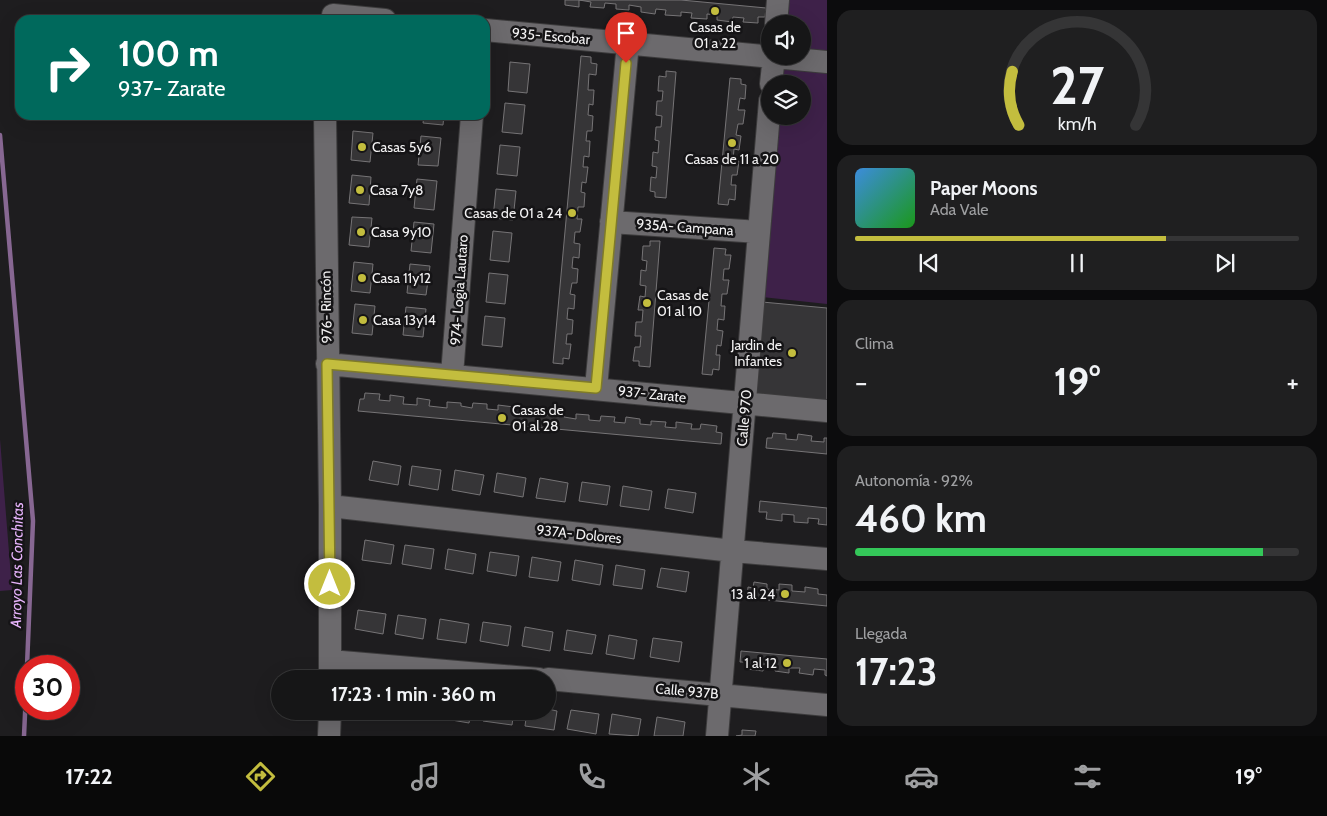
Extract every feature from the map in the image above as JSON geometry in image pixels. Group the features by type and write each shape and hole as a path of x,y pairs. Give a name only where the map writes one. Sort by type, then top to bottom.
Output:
{"street":[{"path":"777,15 778,0"},
{"path":"333,12 352,15"},
{"name":"935- Escobar","path":"490,30 761,56"},
{"path":"596,388 628,43"},
{"name":"935- Escobar","path":"811,60 827,62"},
{"name":"976- Rincón","path":"325,120 330,670"},
{"name":"974- Logia Lautaro","path":"452,375 472,120"},
{"name":"Calle 970","path":"717,736 768,125"},
{"name":"935A- Campana","path":"611,222 759,232"},
{"name":"937- Zarate","path":"327,364 827,411"},
{"name":"937A- Dolores","path":"330,506 733,551 827,559"},
{"name":"Calle 937B","path":"556,681 827,705"},
{"path":"330,720 330,736"}],"shaded area":[{"path":"784,0 827,0 827,56 811,55 811,15 783,15"},
{"path":"779,65 827,68 827,304 761,297 774,125 811,125 811,75 778,75"},
{"path":"0,439 12,590 0,591"}],"building":[{"path":"565,0 579,0 579,7 565,5"},
{"name":"Casas de 01 a 22","path":"579,0 681,0 766,8 765,15 758,17 758,23 743,22 744,18 733,17 732,22 717,20 717,15 707,14 707,19 691,18 692,13 681,12 681,16 665,15 666,10 656,9 655,14 641,12 641,7 629,5 629,10 616,9 616,4 605,3 604,8 590,7 591,2"},
{"name":"Casas de 01 a 24","path":"581,56 591,57 591,63 597,64 596,75 589,74 588,90 594,90 593,105 589,104 588,115 593,116 592,131 587,131 586,141 590,141 589,157 584,156 583,167 588,167 586,183 582,182 581,192 585,193 584,207 578,207 577,219 582,219 580,232 575,232 574,243 580,244 579,258 573,257 572,268 578,269 577,283 572,283 570,294 575,295 574,309 568,308 567,319 573,320 572,334 567,334 566,344 571,344 569,359 563,358 563,364 553,363"},
{"path":"510,62 530,64 527,93 508,91"},
{"path":"666,71 676,72 666,198 655,197 655,192 650,191 651,177 656,178 657,167 652,166 653,152 658,153 659,141 655,140 656,127 661,127 662,116 656,115 657,101 662,101 663,91 658,91 659,76 666,77"},
{"name":"Casas de 11 a 20","path":"730,78 741,79 741,84 746,85 745,99 740,98 738,110 745,110 743,124 738,124 736,135 741,136 739,150 734,149 733,160 739,161 737,175 732,175 731,185 736,185 735,200 729,199 728,205 718,204"},
{"path":"505,103 525,105 522,134 502,132"},
{"path":"423,120 444,120 443,125 423,123"},
{"name":"Casas 5y6","path":"353,131 373,133 370,162 351,160"},
{"path":"421,136 441,138 438,166 418,165"},
{"path":"500,145 520,147 517,176 497,174"},
{"name":"Casa 7y8","path":"352,175 371,177 369,205 349,203"},
{"path":"417,179 437,181 434,210 414,208"},
{"path":"496,189 516,191 513,220 493,218"},
{"name":"Casa 9y10","path":"352,217 372,218 369,247 349,245"},
{"path":"414,222 434,224 431,253 411,251"},
{"path":"493,231 512,233 509,262 490,260"},
{"name":"Casas de 01 al 10","path":"650,241 660,241 650,367 639,366 639,361 633,361 635,347 640,347 641,336 635,336 636,322 642,322 643,310 638,310 640,296 645,297 646,286 640,285 641,270 646,271 647,261 642,260 643,246 650,246"},
{"path":"714,248 726,249 725,255 731,255 729,269 724,269 723,280 729,280 727,294 722,294 721,306 725,306 724,320 718,319 717,330 723,331 721,346 717,345 716,355 720,355 719,370 713,369 712,375 702,374"},
{"name":"Casa 11y12","path":"354,262 373,264 370,293 351,291"},
{"path":"410,264 430,266 426,295 407,293"},
{"path":"489,273 508,275 505,304 486,302"},
{"name":"Jardin de Infantes","path":"762,302 827,308 827,404 753,398"},
{"name":"Casa 13y14","path":"355,304 375,306 372,335 352,333"},
{"path":"406,307 426,309 423,337 403,335"},
{"path":"485,316 505,318 502,347 482,345"},
{"name":"Casas de 01 al 28","path":"365,393 380,394 379,400 390,401 390,395 404,397 403,404 417,405 417,398 430,400 429,406 447,408 447,402 461,403 461,406 472,408 473,403 487,404 487,409 498,410 498,405 514,407 513,411 524,412 524,408 540,409 539,414 549,415 550,410 564,412 564,417 576,419 576,414 589,415 589,420 600,421 601,416 615,417 614,422 625,423 626,417 640,419 640,424 651,425 651,421 666,422 665,427 676,428 676,422 692,424 691,429 700,429 701,424 717,426 716,432 722,433 721,444 358,411 360,399 364,399"},
{"path":"773,433 786,434 786,439 797,440 798,434 812,436 811,441 824,442 824,438 827,438 827,454 766,448 767,438 772,438"},
{"path":"373,461 401,466 398,485 369,480"},
{"path":"412,466 441,470 438,490 409,485"},
{"path":"455,470 484,475 480,495 452,490"},
{"path":"497,473 526,478 523,497 494,492"},
{"path":"540,478 568,483 565,502 536,498"},
{"path":"582,482 610,486 607,505 579,501"},
{"path":"623,486 652,491 649,510 620,506"},
{"path":"668,489 696,493 693,513 665,508"},
{"path":"760,501 827,508 827,525 818,524 819,519 808,518 808,523 794,522 794,515 782,514 782,521 766,519 767,512 759,512"},
{"path":"365,540 394,545 391,564 362,560"},
{"path":"405,545 434,549 431,569 402,564"},
{"path":"448,549 476,554 473,574 445,569"},
{"path":"490,552 519,556 516,576 487,571"},
{"path":"532,557 561,562 558,581 529,577"},
{"path":"575,560 603,565 600,585 572,580"},
{"path":"616,565 645,570 642,589 613,585"},
{"path":"661,568 689,572 686,592 657,587"},
{"name":"13 al 24","path":"754,582 767,584 767,589 779,590 779,584 792,585 792,591 805,592 805,587 818,589 818,594 827,595 827,606 747,598 748,587 753,588"},
{"path":"358,610 386,614 383,634 355,629"},
{"path":"398,615 426,619 423,639 395,634"},
{"path":"440,619 469,624 466,643 437,639"},
{"path":"483,622 511,626 508,646 480,641"},
{"path":"525,627 553,632 550,651 522,646"},
{"path":"567,630 596,635 592,654 564,650"},
{"path":"609,635 637,640 634,659 606,654"},
{"path":"653,638 682,642 679,662 650,657"},
{"name":"1 al 12","path":"741,651 827,659 827,676 825,675 825,670 814,669 813,675 799,673 800,668 789,668 789,673 775,671 775,665 763,664 763,671 747,669 748,662 740,662"},
{"path":"571,710 599,714 596,734 567,729"},
{"path":"612,714 641,719 638,736 609,734"},
{"path":"657,717 685,722 683,736 654,736"},
{"path":"452,720 470,720 469,723"},
{"path":"483,720 513,720 512,725"},
{"path":"526,720 556,720 554,730 525,726"},
{"path":"742,730 756,731 755,736 736,736 742,735"}],"waterway":[{"name":"Arroyo Las Conchitas","path":"0,135 33,521 27,655"},
{"name":"Arroyo Las Conchitas","path":"24,736 25,720"}],"place":[{"name":"Casas de 01 a 22","path":"715,11"},
{"name":"Casas de 11 a 20","path":"732,143"},
{"name":"Casas 5y6","path":"362,147"},
{"name":"Casa 7y8","path":"360,190"},
{"name":"Casas de 01 a 24","path":"572,213"},
{"name":"Casa 9y10","path":"361,232"},
{"name":"Casa 11y12","path":"362,278"},
{"name":"Casas de 01 al 10","path":"647,303"},
{"name":"Casa 13y14","path":"363,320"},
{"name":"Jardin de Infantes","path":"792,353"},
{"name":"Casas de 01 al 28","path":"502,418"},
{"name":"13 al 24","path":"785,594"},
{"name":"1 al 12","path":"787,663"}],"route":[{"path":"330,584 327,364 596,388 626,63"}]}
